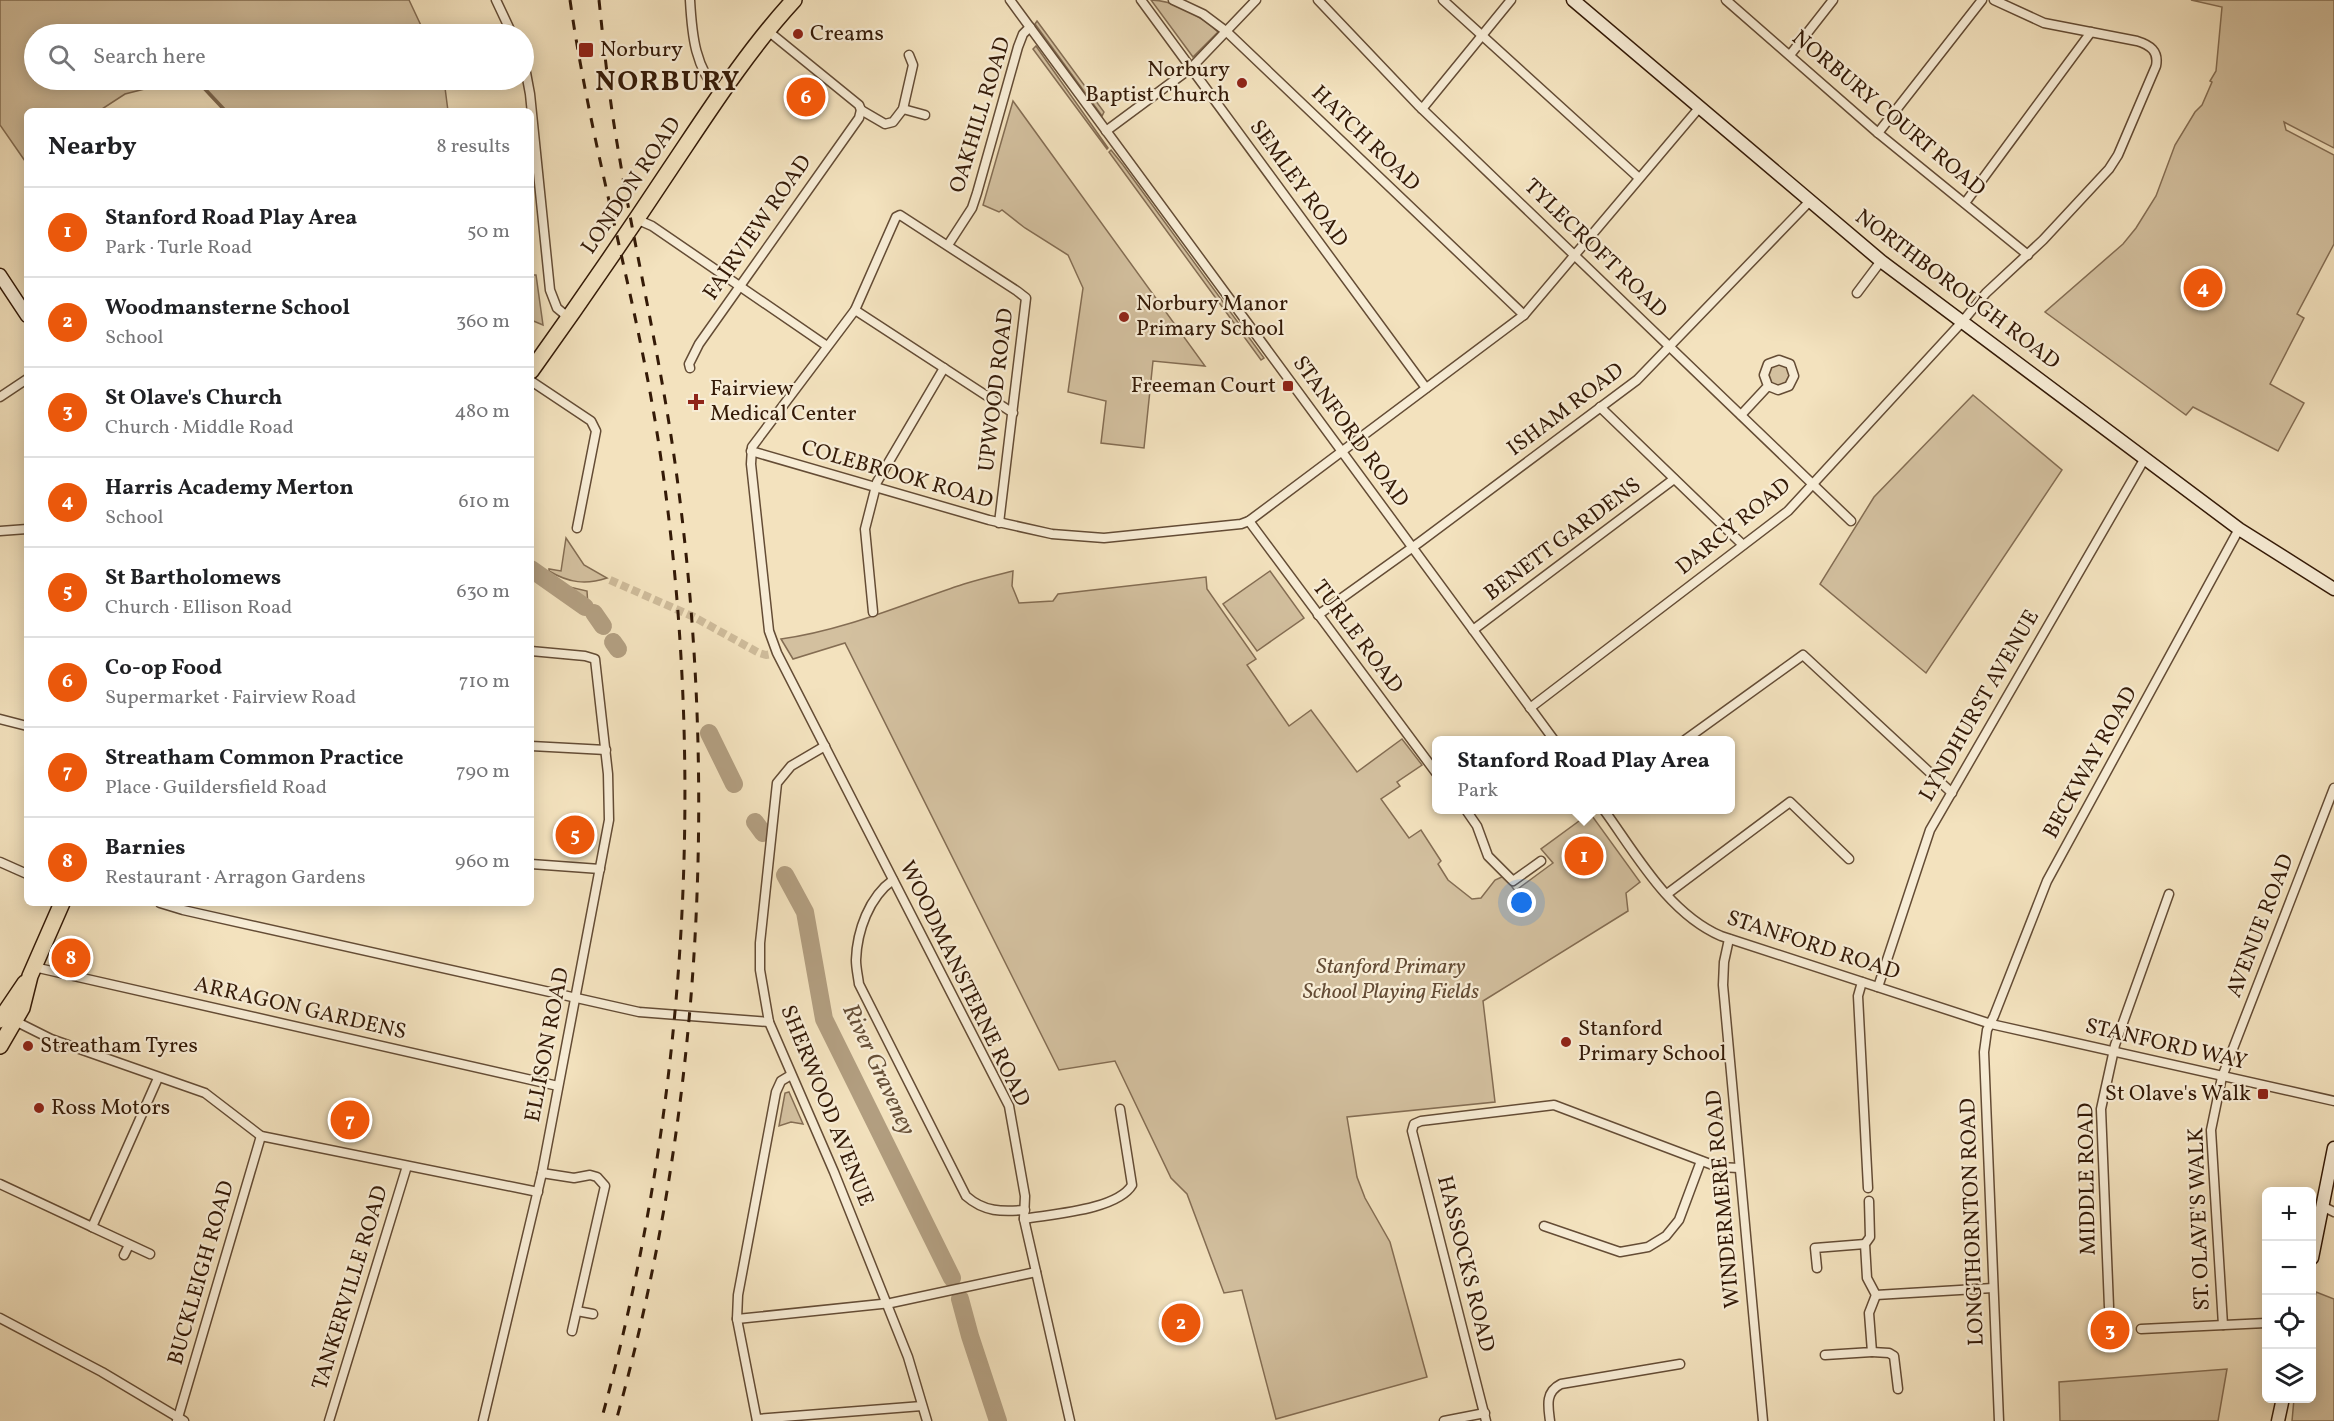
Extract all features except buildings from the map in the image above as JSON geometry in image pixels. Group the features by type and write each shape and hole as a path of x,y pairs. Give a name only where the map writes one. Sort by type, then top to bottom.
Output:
{"highway":[{"name":"LONDON ROAD","path":"534,367 720,95 794,0"},
{"path":"0,1046 5,1016 32,972 61,906"}],"street":[{"path":"496,0 507,24"},
{"path":"690,0 698,59 709,82 720,95"},
{"name":"STANFORD ROAD","path":"1010,0 1550,736"},
{"name":"SEMLEY ROAD","path":"1141,0 1426,388"},
{"name":"HATCH ROAD","path":"1173,0 1203,14 1227,32 1524,315"},
{"path":"1107,131 1191,68 1256,0"},
{"name":"TYLECROFT ROAD","path":"1318,0 1422,109 1851,520"},
{"path":"1443,0 1639,178"},
{"path":"1422,109 1511,0"},
{"name":"NORTHBOROUGH ROAD","path":"1573,0 1881,261 2239,528 2334,589"},
{"name":"NORBURY COURT ROAD","path":"1726,0 1878,133 2028,255"},
{"path":"1790,55 1833,0"},
{"path":"1878,133 1982,0"},
{"path":"1965,203 2091,32 2044,23 1994,0"},
{"name":"OAKHILL ROAD","path":"948,245 972,208 978,193 1018,46 1023,34 1030,27"},
{"path":"768,31 859,105 861,110 885,124 893,122 903,109 913,65 909,55"},
{"name":"DARCY ROAD","path":"1530,708 1788,512 1986,293 2028,255 2094,187 2114,162 2156,66 2155,51 2146,43 2091,32"},
{"path":"529,90 531,108"},
{"path":"1250,521 1524,315 1699,108"},
{"path":"903,109 925,115"},
{"name":"FAIRVIEW ROAD","path":"690,368 689,364 699,344 859,118 861,110"},
{"path":"534,133 550,290 557,308 569,318"},
{"name":"ISHAM ROAD","path":"1318,615 1636,380 1809,202"},
{"path":"751,452 756,439 855,309 896,217 900,215 906,218 948,245"},
{"path":"636,219 645,221 828,346"},
{"name":"UPWOOD ROAD","path":"948,245 1026,298 999,523"},
{"path":"1857,293 1881,261"},
{"path":"0,275 24,311"},
{"path":"855,309 1013,413"},
{"path":"873,612 865,529 875,487 944,368"},
{"path":"0,397 24,381"},
{"path":"534,383 595,425 596,431 577,528"},
{"path":"1741,415 1768,386"},
{"path":"1600,407 1743,545"},
{"name":"COLEBROOK ROAD","path":"751,452 999,523 1052,534 1095,538 1241,524 1250,521"},
{"name":"WOODMANSTERNE ROAD","path":"751,452 770,631 777,654 1009,1106 1025,1196 1024,1214 1035,1272 1070,1421"},
{"name":"LYNDHURST AVENUE","path":"1878,987 1925,838 2145,458"},
{"name":"BENETT GARDENS","path":"1473,630 1674,478"},
{"name":"TURLE ROAD","path":"1250,521 1432,767"},
{"name":"BECKWAY ROAD","path":"1990,1024 2047,881 2239,528"},
{"path":"0,531 24,529"},
{"name":"ELLISON ROAD","path":"483,1421 542,1173 610,811 598,672 593,657 534,651"},
{"path":"1693,736 1803,655 1952,793"},
{"path":"0,719 24,725"},
{"path":"534,746 606,750"},
{"name":"SHERWOOD AVENUE","path":"825,746 791,766 777,783 759,958 769,1022 837,1179 908,1357 927,1421"},
{"name":"AVENUE ROAD","path":"2222,1077 2334,788"},
{"path":"1667,894 1790,802 1849,859"},
{"path":"1469,814 1477,826 1488,856 1512,881 1541,861"},
{"name":"STANFORD ROAD","path":"1607,814 1667,894 1701,925 1729,939 1990,1024"},
{"path":"0,862 24,873"},
{"path":"534,864 600,869"},
{"path":"893,880 879,893 865,918 856,961 860,984 966,1197 983,1208 1024,1214 1083,1209 1105,1203 1128,1192 1132,1185 1120,1109"},
{"name":"MIDDLE ROAD","path":"2109,1307 2100,1116 2114,1052 2169,894"},
{"path":"170,906 639,1012 769,1022"},
{"name":"WINDERMERE ROAD","path":"1729,939 1722,980 1763,1421"},
{"name":"ARRAGON GARDENS","path":"32,972 558,1086"},
{"path":"1862,982 1858,996 1868,1188"},
{"path":"5,1016 51,1039 205,1093 261,1136 538,1192"},
{"name":"STANFORD WAY","path":"1990,1024 2334,1101"},
{"name":"LONGTHORNTON ROAD","path":"1990,1024 1985,1038 1984,1052 1999,1421"},
{"path":"791,1075 780,1081 776,1092 738,1295 738,1319 757,1420 922,1406"},
{"name":"ST. OLAVE'S WALK","path":"2222,1077 2211,1136 2223,1325"},
{"path":"92,1227 158,1078"},
{"name":"HASSOCKS ROAD","path":"1485,1417 1412,1131 1414,1124 1421,1121 1554,1105 1701,1161"},
{"name":"BUCKLEIGH ROAD","path":"180,1420 261,1136"},
{"path":"2316,1246 2328,1209 2334,1148"},
{"path":"1544,1226 1620,1252 1648,1247 1666,1236 1677,1223 1701,1161 1724,1169 1739,1168"},
{"name":"TANKERVILLE ROAD","path":"329,1421 406,1166"},
{"path":"542,1173 574,1178 597,1176 605,1186 572,1331"},
{"path":"0,1184 150,1254"},
{"path":"1869,1201 1870,1237 1865,1244 1867,1278 1876,1295 1869,1313 1872,1352"},
{"path":"1817,1268 1815,1248 1865,1244"},
{"path":"123,1255 129,1245"},
{"path":"738,1319 885,1303 1035,1272"},
{"path":"1876,1295 1993,1288"},
{"path":"577,1311 593,1314"},
{"path":"0,1318 102,1372 180,1420"},
{"path":"2141,1329 2262,1323"},
{"path":"1825,1356 1889,1353 1894,1356 1898,1389"},
{"path":"1550,1421 1548,1398 1561,1384 1680,1364"},
{"path":"2278,1421 2282,1403"},
{"path":"1444,1421 1485,1417"}],"green space":[{"path":"0,0 409,0 420,24 24,24 24,90 141,90 125,94 104,108 24,108 24,160 0,125"},
{"path":"1151,0 1187,10 1218,32 1193,57"},
{"path":"2191,0 2334,0 2334,148 2284,122 2286,130 2334,155 2334,244 2297,314 2304,318 2270,384 2304,403 2278,451 2193,407 2186,415 2045,312 2123,244 2136,228 2156,196 2175,145 2195,112 2202,105 2216,71 2222,7"},
{"path":"1037,21 1104,112 1102,116 1035,24"},
{"path":"1036,46 1108,148 1107,149 1033,49"},
{"path":"207,90 445,90 448,108 224,108"},
{"path":"1013,101 1205,366 1153,361 1144,448 1101,443 1106,401 1068,392 1083,288 1068,255 1025,228 1002,210 999,212 983,205"},
{"path":"1111,150 1264,358 1261,360 1109,152"},
{"path":"534,275 536,275 543,325 534,321"},
{"path":"1783,362 1793,376 1782,388 1767,382 1766,369"},
{"path":"1973,395 2062,470 1926,673 1820,584 1874,497"},
{"path":"566,538 584,565 607,578 592,582 578,582 549,571 549,569 561,571"},
{"path":"534,564 561,585 587,591 588,606 534,569"},
{"name":"Stanford Primary School Playing Fields","path":"1013,571 1012,586 1019,603 1053,601 1058,594 1206,577 1207,589 1256,659 1247,665 1289,726 1311,710 1357,772 1402,739 1422,765 1397,782 1400,786 1381,799 1409,838 1421,830 1441,861 1438,864 1448,880 1472,899 1481,898 1495,880 1504,876 1515,891 1553,863 1541,849 1589,814 1640,882 1626,893 1628,911 1483,1001 1495,1102 1347,1117 1357,1177 1365,1198 1390,1242 1427,1377 1276,1419 1242,1290 1224,1293 1187,1194 1171,1178 1115,1061 1059,1070 845,643 793,659 781,639 851,623 964,584"},
{"path":"1270,571 1304,618 1257,651 1223,604"},
{"path":"789,1092 803,1124 791,1122 779,1126 785,1093"},
{"path":"2316,1292 2334,1299 2334,1421 2292,1421 2294,1403 2316,1403"},
{"path":"2227,1369 2218,1421 2060,1421 2059,1382"}],"waterway":[{"path":"205,90 222,108"},
{"name":"River Graveney","path":"534,571 585,607"},
{"name":"River Graveney","path":"594,613 603,626"},
{"name":"River Graveney","path":"613,642 618,649"},
{"name":"River Graveney","path":"709,733 734,784"},
{"name":"River Graveney","path":"755,822 763,833"},
{"name":"River Graveney","path":"785,875 805,912 824,1019 952,1278"},
{"name":"River Graveney","path":"960,1299 998,1421"}],"tunnel":[{"path":"610,580 694,617 759,653 766,655 777,653"}],"railway":[{"path":"570,0 589,110 638,329 658,439 673,561 682,685 685,809 681,933 670,1057 654,1180 630,1301 601,1421"},
{"path":"599,0 617,143 676,470 689,589 697,708 699,828 694,948 684,1068 668,1187 645,1305 616,1421"}],"place":[{"name":"Creams","path":"798,34"},
{"name":"Norbury","path":"586,50"},
{"name":"Norbury Baptist Church","path":"1242,83"},
{"name":"Co-op Food","path":"806,97"},
{"name":"Harris Academy Merton","path":"2203,288"},
{"name":"Norbury Manor Primary School","path":"1124,317"},
{"name":"Freeman Court","path":"1288,386"},
{"name":"Fairview Medical Center","path":"696,402"},
{"name":"St Bartholomews","path":"575,835"},
{"name":"Stanford Road Play Area","path":"1584,856"},
{"name":"Barnies","path":"71,958"},
{"name":"Stanford Primary School","path":"1566,1042"},
{"name":"Streatham Tyres","path":"28,1046"},
{"name":"St Olave's Walk","path":"2263,1094"},
{"name":"Ross Motors","path":"39,1108"},
{"name":"Streatham Common Practice","path":"350,1120"},
{"name":"Woodmansterne School","path":"1181,1323"},
{"name":"St Olave's Church","path":"2110,1330"}],"district":[{"name":"NORBURY","path":"668,82"}]}
